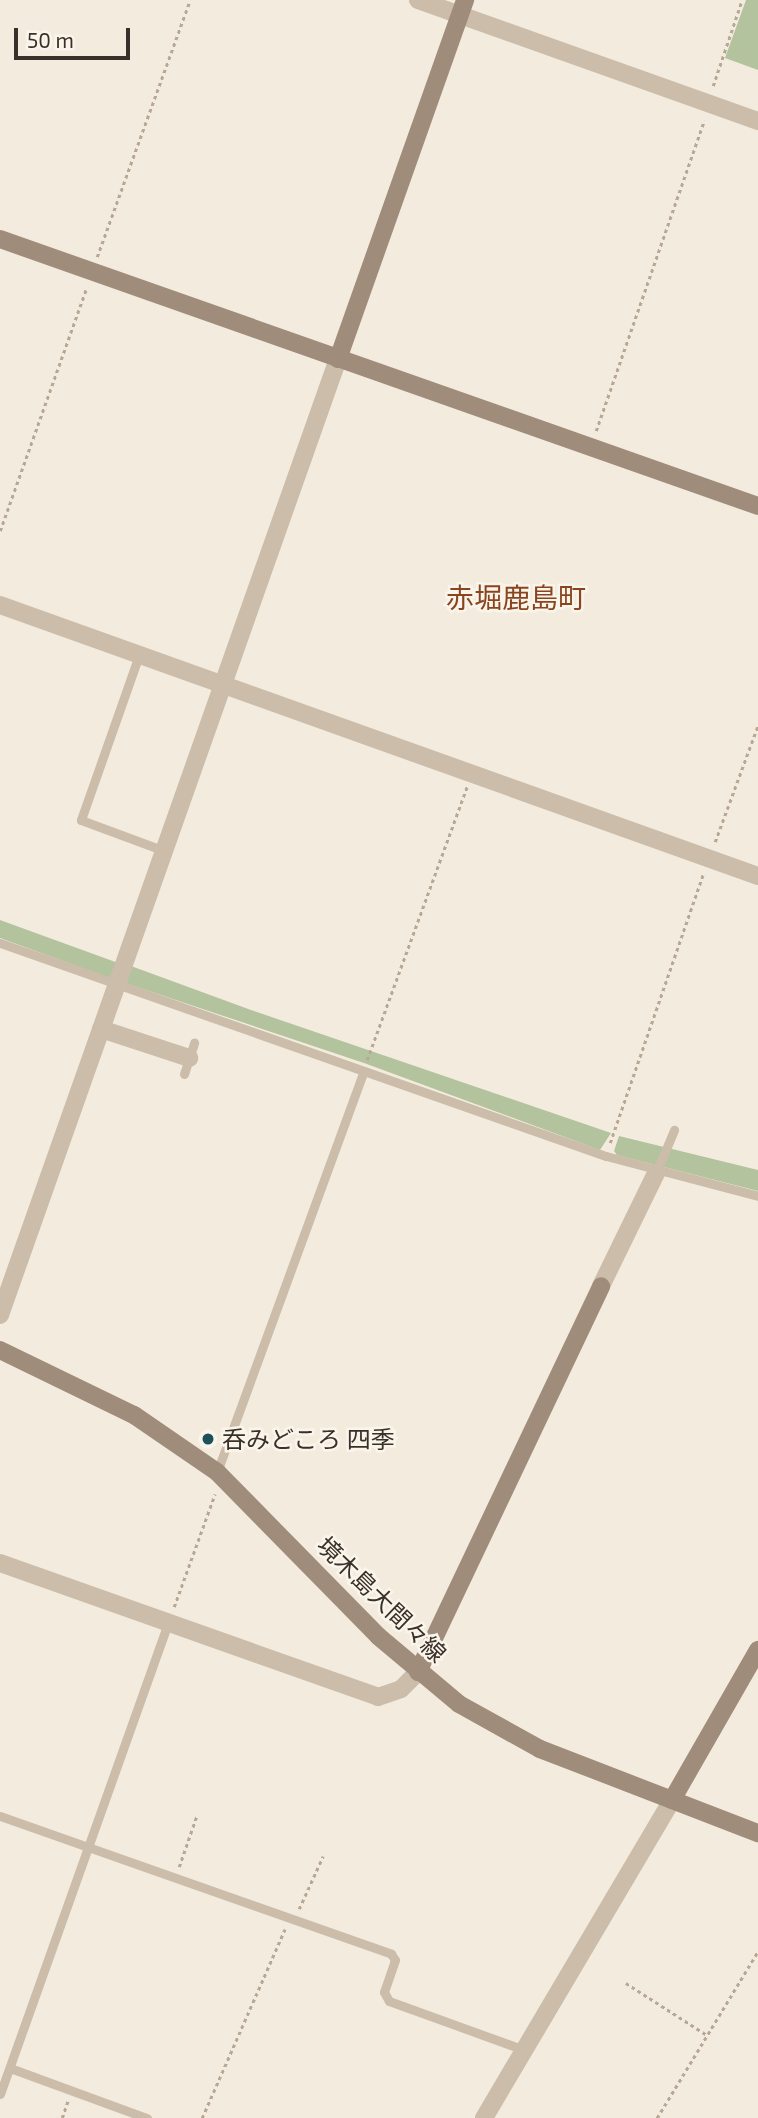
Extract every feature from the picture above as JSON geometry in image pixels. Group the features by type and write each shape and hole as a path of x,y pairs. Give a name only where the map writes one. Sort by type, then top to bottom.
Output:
{"street":[{"path":"418,0 463,8 758,121"},
{"path":"0,1315 463,8"},
{"path":"0,239 758,506"},
{"path":"0,605 758,876"},
{"path":"101,1029 189,1059"},
{"path":"0,1563 378,1697 401,1689 418,1672 656,1173"},
{"name":"境木島大間々線","path":"0,1350 134,1415 221,1477 418,1672 459,1704 540,1749 758,1833"},
{"path":"484,2118 758,1650"}],"lane":[{"path":"139,655 81,820 165,851"},
{"path":"0,943 656,1173 758,1196"},
{"path":"221,1477 363,1072"},
{"path":"656,1173 674,1130"},
{"path":"0,2094 168,1623"},
{"path":"0,1816 395,1956 384,1992 394,2004 524,2050"},
{"path":"10,2067 147,2118"}],"path":[{"path":"0,531 190,0"},
{"path":"590,447 742,0"},
{"path":"606,1156 758,725"},
{"path":"363,1072 472,775"},
{"path":"168,1623 221,1477"},
{"path":"176,1877 197,1815"},
{"path":"202,2118 323,1856"},
{"path":"657,2118 758,1951"},
{"path":"626,1983 634,1993 707,2035"},
{"path":"62,2118 72,2091"}],"green space":[{"path":"746,0 758,0 758,70 725,58"},
{"path":"0,920 117,963 112,979 0,938"},
{"path":"131,966 251,1010 611,1133 600,1150 364,1063 125,983"},
{"path":"619,1136 758,1170 758,1191 617,1155 614,1151"}],"place":[{"name":"呑みどころ 四季","path":"208,1439"}],"district":[{"name":"赤堀鹿島町","path":"516,597"}]}
